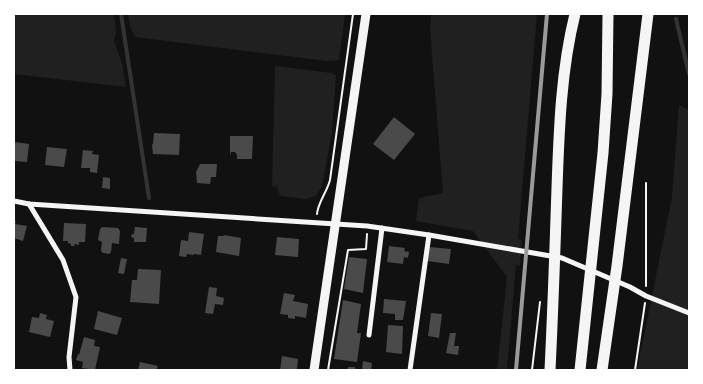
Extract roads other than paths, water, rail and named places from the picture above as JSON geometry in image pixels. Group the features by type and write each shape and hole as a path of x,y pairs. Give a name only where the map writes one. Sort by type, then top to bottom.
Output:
{"main road":[{"path":"550,370 559,133 570,32 574,14"},
{"path":"580,370 603,152 608,14"},
{"path":"602,370 617,266 648,14"},
{"path":"574,370 589,286"}],"street":[{"path":"314,370 366,14"},
{"path":"14,201 29,204 367,226 429,235 562,258 689,313"},
{"path":"29,204 63,260 76,297 69,356 70,370"},
{"path":"369,335 382,228"},
{"path":"410,370 429,235"}],"waterway":[{"path":"121,14 149,198"},
{"path":"676,19 689,74"}],"railway":[{"path":"516,370 547,14"}]}
